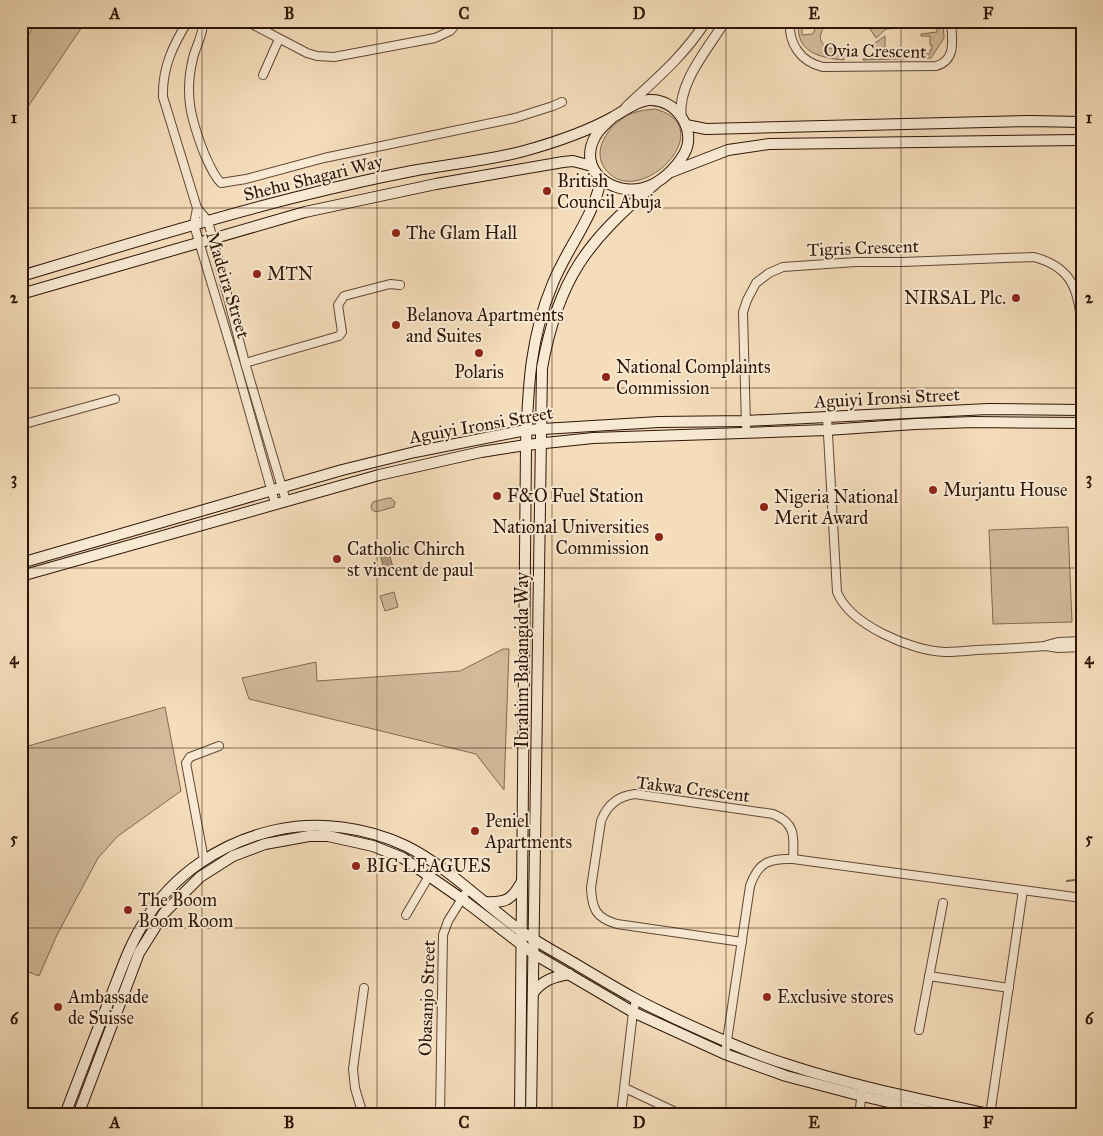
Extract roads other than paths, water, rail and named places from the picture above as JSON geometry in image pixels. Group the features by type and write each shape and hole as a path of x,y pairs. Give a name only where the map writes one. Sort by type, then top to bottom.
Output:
{"main road":[{"path":"647,100 656,100 673,108 681,116 689,138 686,152 668,174 655,184 643,188 619,188 601,179 592,166 591,148 594,138 600,128 617,115 647,100"},
{"name":"Shehu Shagari Way","path":"21,276 208,221 305,195 410,172 514,154 552,142 617,115"},
{"path":"686,126 713,129 1031,121 1082,122"},
{"path":"668,174 728,150 769,144 1082,140"},
{"name":"Shehu Shagari Way","path":"21,294 305,212 436,184 563,162 573,161 592,166"},
{"name":"Ibrahim Babangida Way","path":"520,1115 526,430 529,375 538,326 553,281 598,195 601,179"},
{"name":"Ibrahim Babangida Way","path":"531,1115 542,368 550,328 563,292 578,264 595,240 633,202 655,184"},
{"name":"Aguiyi Ironsi Street","path":"21,562 271,490 405,454 526,430 659,422 746,421 988,409 1082,410"},
{"name":"Aguiyi Ironsi Street","path":"21,576 275,503 418,465 526,445 593,438 827,430 915,424 974,422 1082,423"},
{"path":"65,1115 130,950 143,922 165,894 204,860 236,843 270,832 307,826 359,830 381,836 408,847 468,889 522,932 535,940 636,1000 727,1042 863,1091 945,1115"},
{"path":"78,1115 139,953 164,913 185,890 211,869 233,856 265,844 296,837 321,836 373,846 403,858 462,899 534,954 633,1012 725,1054 786,1076 991,1115"},
{"path":"485,902 505,901 516,892 522,880"},
{"path":"533,993 548,979 568,974"}],"street":[{"name":"Madeira Street","path":"188,21 166,64 162,82 163,97 197,208 194,225 199,244 237,368 275,503"},
{"path":"203,21 191,68 190,111 211,168 221,183 246,179 324,158 514,118 562,102"},
{"path":"246,21 307,53 317,56 334,57 435,38 450,31 459,21"},
{"path":"617,115 672,64 706,21"},
{"path":"681,116 680,108 686,86 725,21"},
{"name":"Ovia Crescent","path":"790,21 790,36 801,56 813,65 840,67 942,65 952,52 951,21"},
{"path":"263,75 279,39"},
{"path":"197,208 208,221 214,239 245,364 286,500"},
{"name":"Tigris Crescent","path":"747,433 743,312 756,283 769,273 783,267 856,262 911,262 1034,257 1047,260 1068,276 1079,300 1082,328"},
{"path":"245,364 339,336 342,332 338,305 344,296 390,284 400,285"},
{"path":"21,425 115,399"},
{"path":"827,417 837,592 841,602 853,614 872,627 898,640 944,652 1046,646 1058,648 1082,647"},
{"path":"1046,646 1058,642 1082,641"},
{"path":"204,860 186,763 190,757 219,746"},
{"name":"Takwa Crescent","path":"742,942 617,924 606,921 598,914 594,908 591,888 601,821 604,813 625,795 636,794 773,814 787,822 792,829 794,837 793,859"},
{"path":"725,1054 750,886 756,871 761,866 774,860 793,859 1082,898"},
{"path":"406,915 430,876"},
{"name":"Obasanjo Street","path":"440,1115 443,935 448,921 468,889"},
{"path":"991,1115 1023,890"},
{"path":"919,1030 943,904"},
{"path":"929,976 1009,988"},
{"path":"363,1115 355,1088 353,1069 364,988"},
{"path":"621,1115 636,1000"},
{"path":"625,1088 663,1111 682,1115"},
{"path":"859,1115 863,1091"}],"waterway":[{"path":"21,36 25,21"},
{"path":"1067,881 1082,879"}],"place":[{"name":"British Council Abuja","path":"547,191"},
{"name":"The Glam Hall","path":"396,233"},
{"name":"MTN","path":"257,274"},
{"name":"NIRSAL Plc.","path":"1016,298"},
{"name":"Belanova Apartments and Suites","path":"396,325"},
{"name":"Polaris","path":"479,353"},
{"name":"National Complaints Commission","path":"606,377"},
{"name":"Murjantu House","path":"933,490"},
{"name":"F&O Fuel Station","path":"497,496"},
{"name":"Nigeria National Merit Award","path":"764,507"},
{"name":"National Universities Commission","path":"659,537"},
{"name":"Catholic Chirch st vincent de paul","path":"337,559"},
{"name":"Peniel Apartments","path":"475,831"},
{"name":"BIG LEAGUES","path":"356,866"},
{"name":"The Boom Boom Room","path":"128,910"},
{"name":"Exclusive stores","path":"767,997"},
{"name":"Ambassade de Suisse","path":"58,1007"}]}
